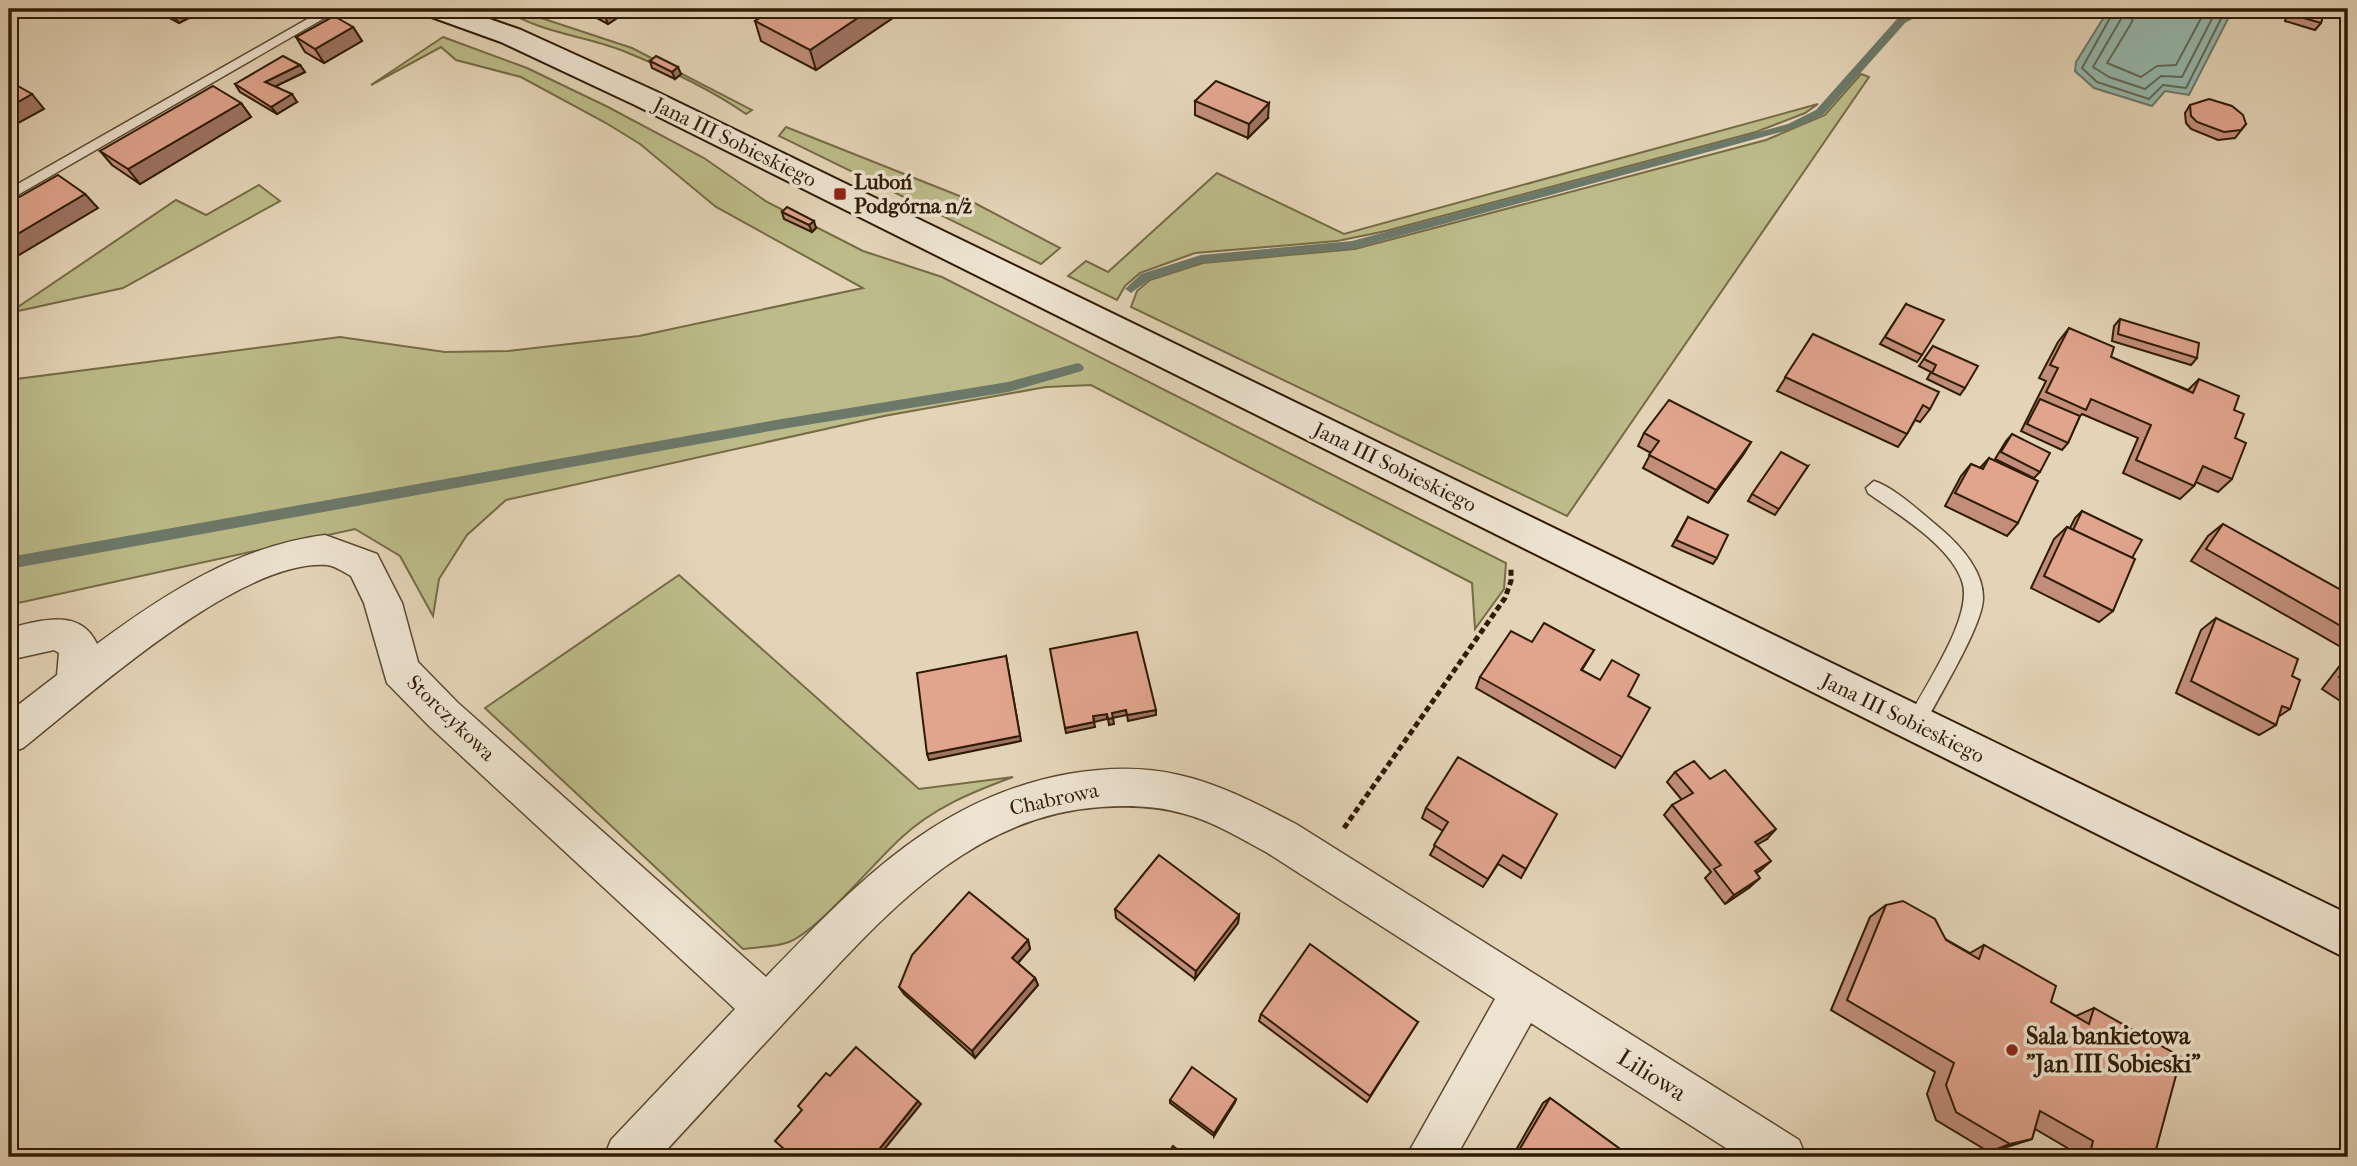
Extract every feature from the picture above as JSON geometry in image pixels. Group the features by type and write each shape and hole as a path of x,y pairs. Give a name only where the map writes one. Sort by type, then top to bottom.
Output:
{"street":[{"name":"Jana III Sobieskiego","path":"441,9 533,45 645,97 2348,937"},
{"name":"Storczykowa","path":"9,735 174,610 234,577 285,554 327,549 364,565 383,603 401,671 443,714 767,1008"},
{"path":"9,644 58,633 79,645 75,685"},
{"name":"Chabrowa","path":"628,1157 860,910 917,859 971,823 1017,803 1064,792 1110,787 1193,797 1234,813 1320,863 1523,993"},
{"path":"1430,1157 1523,993"},
{"name":"Liliowa","path":"1523,993 1782,1157"}],"lane":[{"path":"9,195 334,9"},
{"path":"1874,488 1943,542 1967,570 1973,584 1972,609 1915,724"}],"path":[{"path":"1320,863 1504,598 1511,581 1512,555"}],"shaded area":[{"path":"504,9 514,9 632,48 752,110 746,114 717,95 621,50 531,23"},
{"path":"443,37 527,68 608,107 704,158 767,202 863,251 942,277 1506,563 1504,589 1475,629 1472,583 1091,385 1046,387 884,416 506,500 467,535 439,579 433,616 400,556 355,529 9,605 9,380 340,337 445,352 508,351 639,336 863,288 716,207 640,144 521,77 456,60 441,47 371,85"},
{"path":"1861,74 1869,77 1567,516 1131,307 1137,291 1150,280 1203,263 1355,249 1766,140 1825,115"},
{"path":"1818,104 1805,113 1756,132 1386,231 1337,241 1195,253 1140,273 1125,286 1117,300 1068,276 1086,261 1108,272 1217,173 1344,234"},
{"path":"786,127 967,199 1060,248 1041,264 779,136"},
{"path":"259,185 280,201 123,288 9,313 176,200 206,215"},
{"path":"679,575 919,789 1013,777 954,802 913,827 828,912 798,937 786,943 743,949 485,708"}],"water":[{"path":"2109,9 2233,9 2189,95 2165,91 2152,106 2094,88 2075,71 2076,62"}],"building":[{"path":"591,9 617,9 605,16"},
{"path":"774,9 871,9 810,50 755,21"},
{"path":"2292,9 2325,9 2321,23 2290,14"},
{"path":"334,16 353,27 315,49 296,37"},
{"path":"283,56 300,65 265,82 292,94 271,107 235,84"},
{"path":"656,56 678,67 672,72 650,61"},
{"path":"9,81 32,94 9,107"},
{"path":"1216,81 1269,103 1249,124 1195,101"},
{"path":"213,86 241,103 128,169 100,151"},
{"path":"2209,99 2232,106 2243,115 2246,124 2241,130 2224,132 2197,122 2191,116 2190,105"},
{"path":"58,175 85,194 9,239 9,203"},
{"path":"787,207 814,221 809,225 782,212"},
{"path":"1906,304 1944,320 1922,355 1885,337"},
{"path":"2120,319 2199,343 2197,358 2118,334"},
{"path":"2069,328 2114,347 2111,357 2193,393 2199,379 2239,396 2234,410 2244,414 2235,438 2246,443 2232,479 2203,466 2194,486 2136,460 2151,425 2091,399 2086,410 2046,392 2058,368 2050,365"},
{"path":"1813,334 1939,392 1930,409 1923,405 1907,434 1785,377"},
{"path":"1933,346 1978,366 1965,388 1932,373 1936,365 1924,359"},
{"path":"2040,399 2080,416 2068,443 2027,424"},
{"path":"1669,400 1751,442 1716,490 1649,455 1659,441 1644,433"},
{"path":"2012,434 2050,453 2040,472 2001,452"},
{"path":"1781,452 1808,466 1779,509 1752,494"},
{"path":"1989,458 2038,481 2018,523 1955,493 1971,464 1983,469"},
{"path":"2082,511 2142,540 2132,558 2073,530"},
{"path":"1688,517 1728,535 1717,558 1676,540"},
{"path":"2223,524 2348,594 2348,630 2206,549"},
{"path":"2067,527 2135,559 2113,611 2044,576"},
{"path":"2216,618 2298,659 2292,676 2300,680 2290,709 2282,706 2276,725 2191,681"},
{"path":"1544,623 1594,650 1581,670 1600,680 1612,660 1639,675 1628,696 1650,708 1622,757 1480,677 1511,631 1532,642"},
{"path":"1137,632 1156,710 1127,715 1126,710 1112,713 1113,718 1108,719 1107,714 1093,716 1094,722 1065,728 1050,649"},
{"path":"1006,656 1020,736 927,754 917,673"},
{"path":"2348,666 2348,684 2339,677"},
{"path":"1458,757 1557,814 1526,869 1503,855 1488,879 1434,845 1448,822 1426,808"},
{"path":"1694,761 1710,779 1725,770 1776,829 1755,842 1771,861 1755,871 1760,878 1734,895 1714,869 1721,865 1672,805 1693,793 1675,772"},
{"path":"1159,855 1239,915 1196,971 1115,909"},
{"path":"969,892 1028,940 1012,958 1035,978 972,1051 899,987 912,955"},
{"name":"Sala bankietowa \"Jan III Sobieski\"","path":"1903,901 1935,919 1946,940 1979,959 1984,945 2056,986 2051,1002 2089,1024 2094,1008 2181,1057 2154,1157 2089,1157 2093,1141 2040,1111 2032,1139 2010,1144 1956,1112 1946,1085 1954,1063 1847,1000 1886,905"},
{"path":"1310,944 1418,1022 1370,1096 1261,1014"},
{"path":"856,1047 918,1101 873,1157 793,1157 775,1141 802,1110 798,1106 826,1073 830,1076"},
{"path":"1192,1067 1236,1099 1214,1133 1170,1100"},
{"path":"1550,1098 1631,1157 1515,1157"},
{"path":"1173,1146 1187,1157 1166,1157"}],"waterway":[{"path":"1131,289 1145,277 1201,259 1352,245 1792,126 1820,112 1901,21 1925,9"},
{"path":"9,563 776,425 1008,387 1078,368"}],"place":[{"name":"Luboń Podgórna n/ż","path":"840,194"},
{"name":"Sala bankietowa \"Jan III Sobieski\"","path":"2012,1050"}]}
